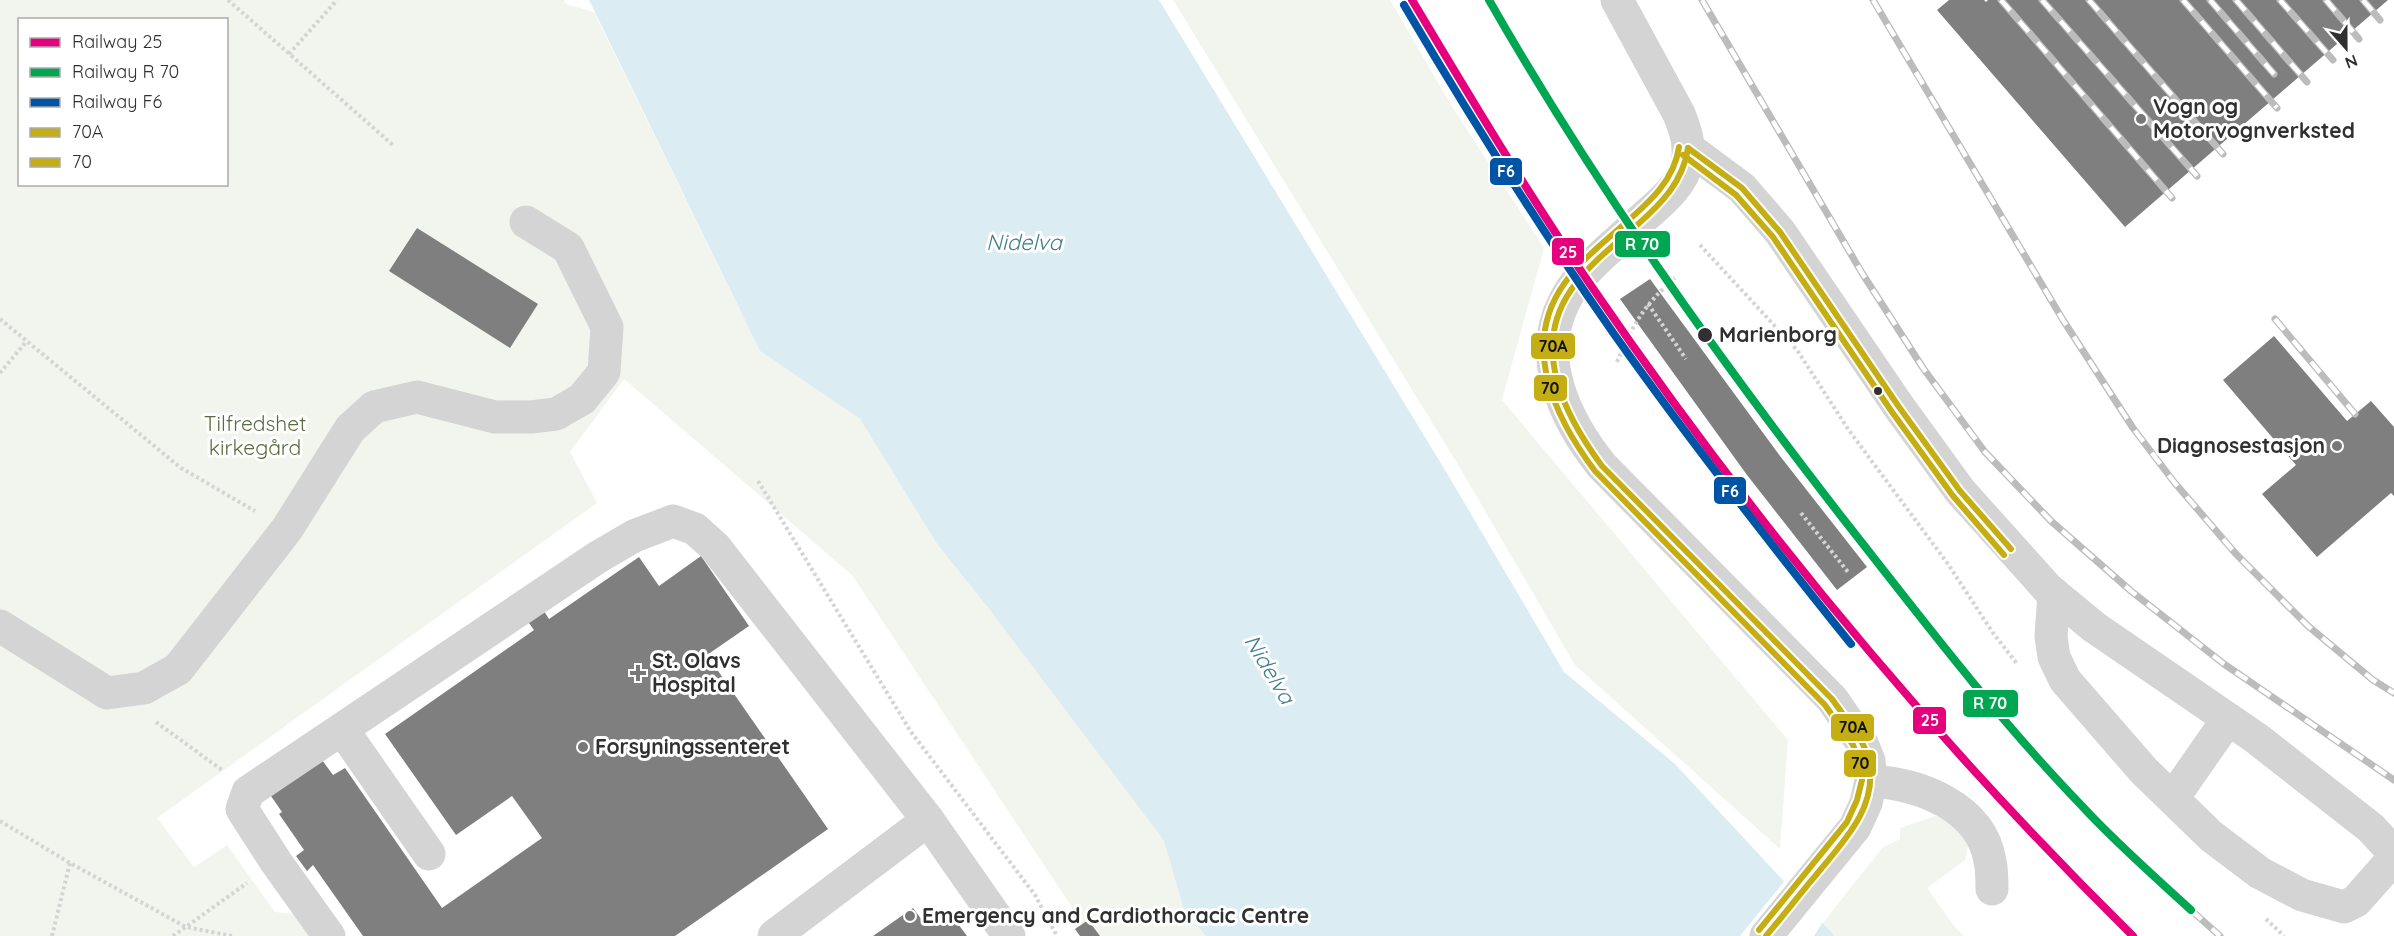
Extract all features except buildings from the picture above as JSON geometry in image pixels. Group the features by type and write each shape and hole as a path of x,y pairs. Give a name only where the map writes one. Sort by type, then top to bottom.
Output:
{"street":[{"path":"1617,0 1679,114 1688,148 1687,164 1679,180 1664,199 1593,265 1563,302 1554,339 1553,360 1556,383 1573,426 1602,466 1832,699 1861,741 1869,761 1871,781 1866,803 1855,827 1767,936"},
{"path":"1688,148 1742,188 1780,232 1960,491 2054,594 2094,627 2228,719 2371,828 2394,853"},
{"path":"0,626 107,693 144,688 178,669 287,529 350,429 374,407 417,397 495,417 531,417 556,414 582,399 604,372 607,327 568,248 526,222"},
{"path":"329,936 276,862 242,809 248,792 598,557 634,536 673,520 695,529 715,547 928,820 1009,936"},
{"path":"2054,594 2051,636 2054,657 2065,680 2144,771 2211,836 2260,873 2302,895 2344,907 2355,901 2394,858"},
{"path":"2172,798 2228,719"},
{"path":"342,729 429,854"},
{"path":"1871,781 1898,783 1923,790 1965,814 1981,836 1990,859 1992,889"},
{"path":"774,936 928,820"}],"path":[{"path":"228,0 394,146"},
{"path":"290,54 337,0"},
{"path":"1700,245 1797,350 1848,429 1948,564 1993,633 2021,669"},
{"path":"1617,362 1630,333 1648,304 1675,278"},
{"path":"1648,304 1686,359"},
{"path":"0,319 181,468 287,529"},
{"path":"0,373 27,342"},
{"path":"758,481 911,732 1035,895 1056,936"},
{"path":"1801,513 1848,572"},
{"path":"107,693 168,729 248,792"},
{"path":"0,821 70,863 186,927 232,936"},
{"path":"173,936 276,862"},
{"path":"52,936 70,863"},
{"path":"2262,915 2284,936"}],"green space":[{"name":"Tilfredshet kirkegård","path":"0,0 564,0 566,4 594,12 760,351 860,419 937,544 990,610 1164,841 1184,910 1206,936 1091,936 852,575 624,379 570,452 597,503 157,818 194,867 227,845 275,912 305,915 320,936 0,936"},
{"path":"1173,0 1390,0 1451,105 1544,248 1502,400 1788,740 1780,849 1575,665 1457,463"},
{"path":"1935,816 1956,819 1969,842 1965,860 1927,888 1954,926 1964,936 1835,936 1823,923 1882,848 1900,839 1900,828"}],"water":[{"name":"Nidelva","path":"589,0 1159,0 1448,475 1564,672 1675,764 1835,936 1206,936 1184,910 1164,841 990,610 937,544 860,419 760,351"}],"pier":[{"path":"1786,879 1824,920 1814,936 1740,936"}],"railway":[{"path":"1702,0 1862,273 1923,368 1985,452 2051,521 2131,591 2224,664 2394,780"},
{"path":"1873,0 2063,320 2133,428 2174,482 2236,554 2308,626 2373,680 2394,693"},
{"path":"2001,0 2172,198"},
{"path":"2042,0 2197,176"},
{"path":"2089,0 2223,154"},
{"path":"2183,0 2277,108"},
{"path":"2210,0 2274,74"},
{"path":"2236,0 2307,82"},
{"path":"2280,0 2333,60"},
{"path":"2326,0 2359,39"},
{"path":"2363,0 2380,20"},
{"path":"2275,319 2355,414"},
{"path":"2191,910 2220,936"}],"rail line":[{"name":"25","path":"1412,0 1568,252 1715,459 1847,625 1916,705 1986,784 2133,936"},
{"name":"F6","path":"1404,5 1506,171 1614,334 1730,491 1851,644"}],"transit line":[{"path":"1489,0 1612,200 1701,328 1793,454 1958,664 2019,737 2108,833 2191,910"},
{"name":"70","path":"1679,147 1672,171 1658,191 1584,260 1564,284 1551,308 1545,332 1544,356 1548,381 1556,405 1567,428 1595,471 1825,705 1853,745 1860,763 1862,780 1857,800 1847,822 1759,930"},
{"name":"70A","path":"1688,148 1681,171 1670,192 1645,218 1593,264 1571,290 1559,312 1553,335 1553,358 1557,381 1565,404 1588,447 1602,466 1832,699 1854,729 1867,753 1870,779 1868,795 1856,824 1766,936"},
{"name":"70A","path":"1688,148 1742,188 1780,232 1899,407 1960,491 2011,549"},
{"name":"70","path":"1683,155 1736,195 1773,237 1892,412 1953,496 2004,555"}],"place":[{"name":"Vogn og Motorvognverksted","path":"2141,119"},
{"name":"Marienborg","path":"1705,335"},
{"name":"Diagnosestasjon","path":"2337,446"},
{"name":"St. Olavs Hospital","path":"638,673"},
{"name":"Forsyningssenteret","path":"583,747"},
{"name":"Emergency and Cardiothoracic Centre","path":"910,916"}]}
